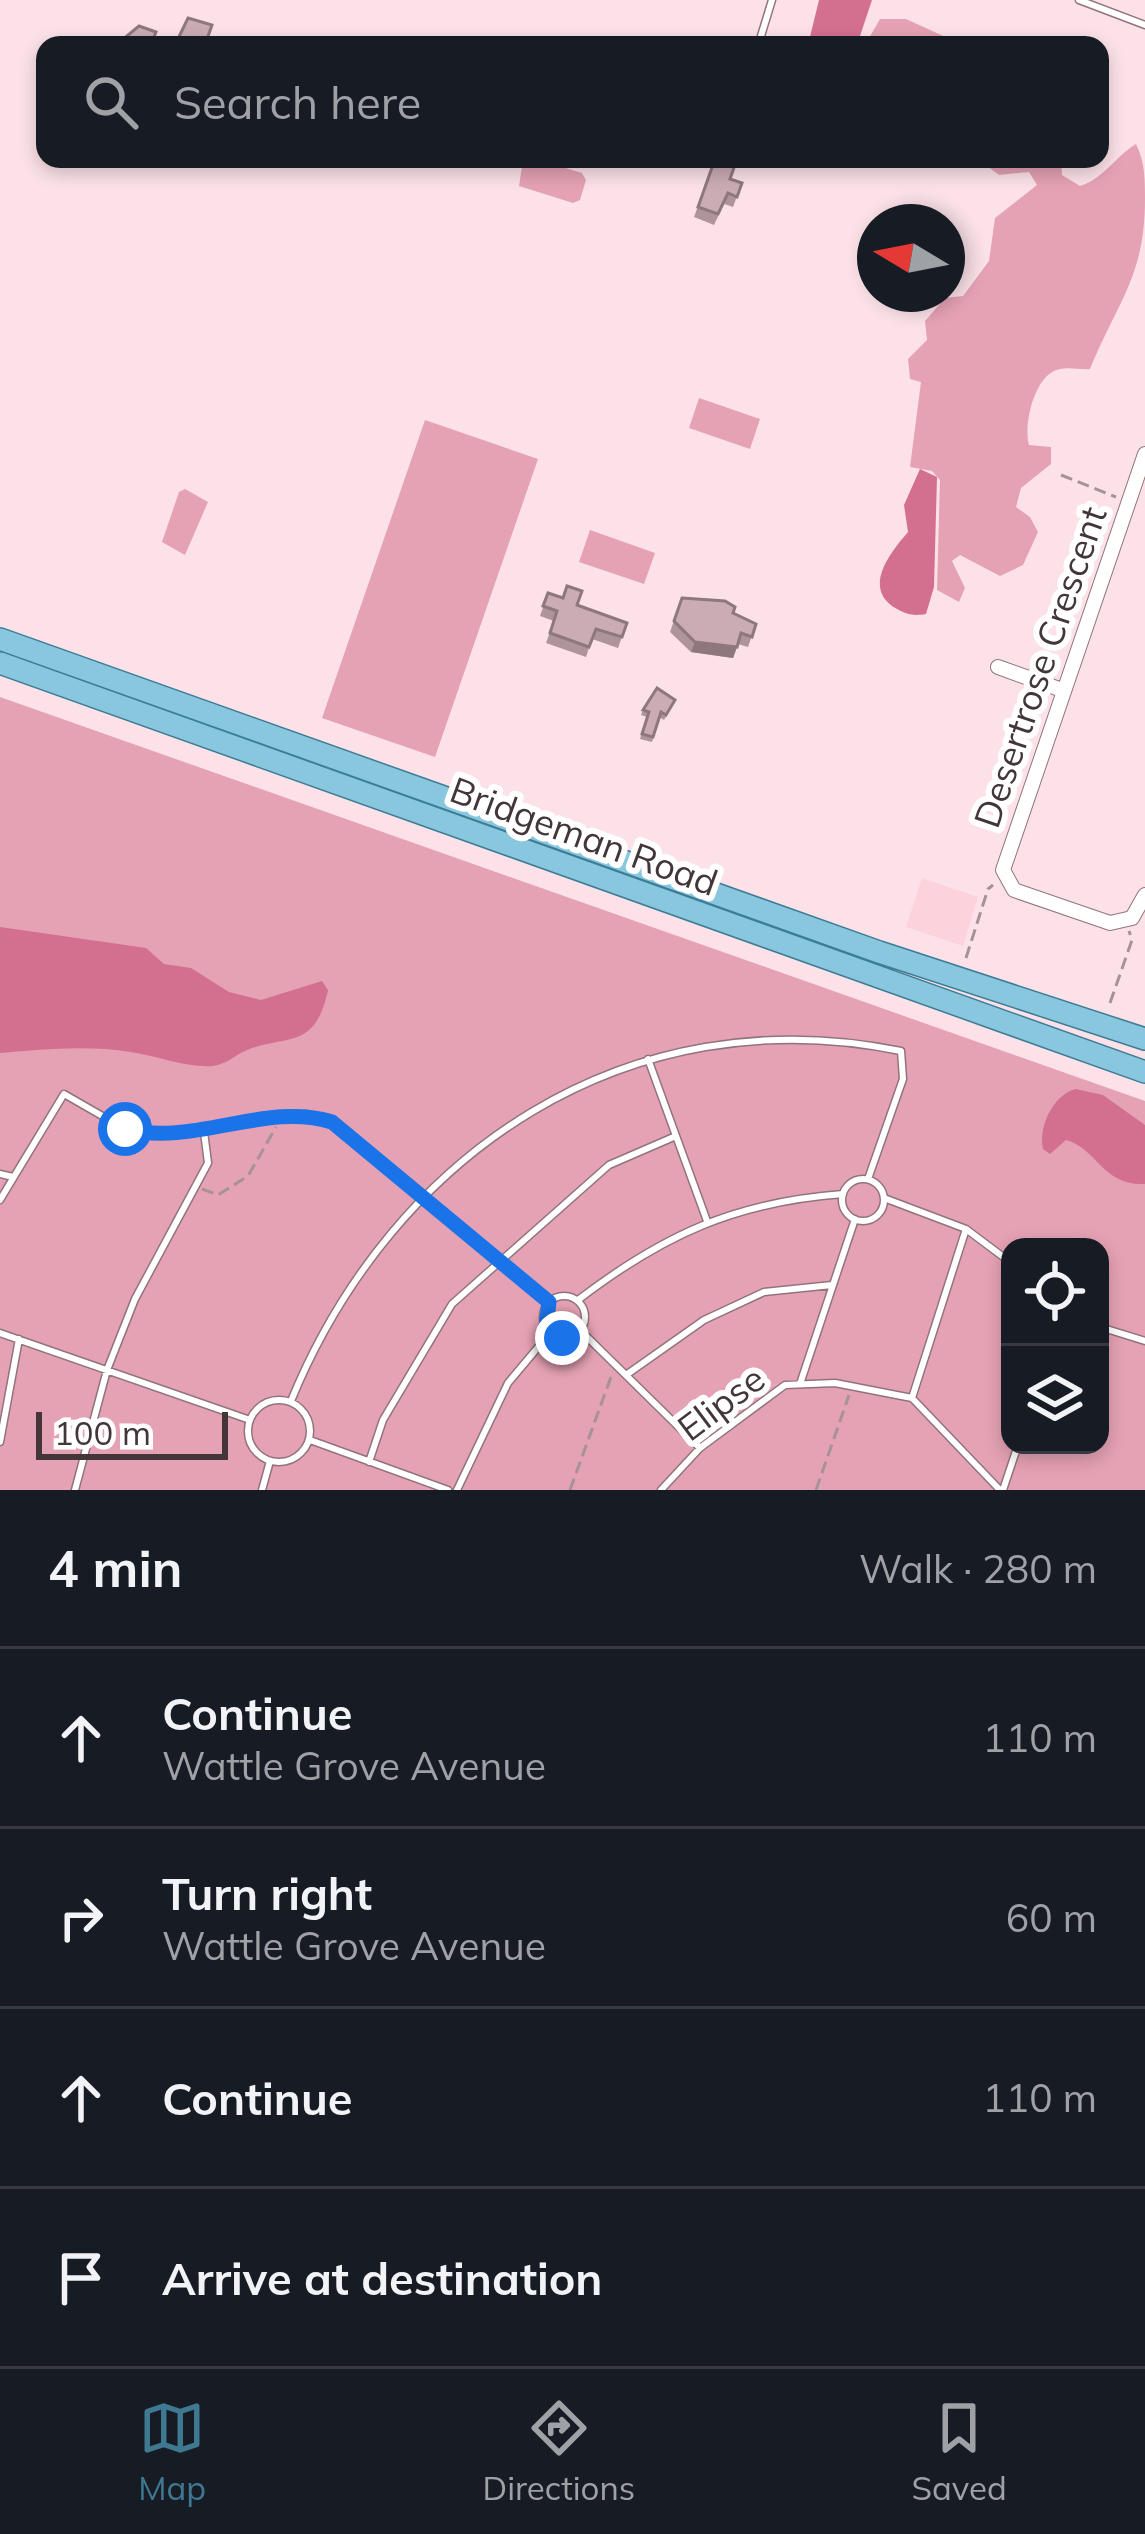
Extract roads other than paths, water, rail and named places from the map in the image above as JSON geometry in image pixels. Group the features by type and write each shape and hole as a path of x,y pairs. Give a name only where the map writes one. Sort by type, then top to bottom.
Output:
{"main road":[{"name":"Bridgeman Road","path":"0,639 878,952 1145,1039"},
{"name":"Bridgeman Road","path":"0,663 1145,1072"},
{"path":"1071,1042 1078,1016"}],"street":[{"name":"Desertrose Crescent","path":"1129,920 1111,923 1014,890 1005,878 1006,860 1145,454"},
{"path":"998,668 1063,690"},
{"path":"1145,895 1129,920 1145,931"}],"lane":[{"path":"761,36 772,0"},
{"path":"1079,0 1145,25"},
{"path":"291,1401 312,1350 366,1264 426,1198 487,1140 556,1097 648,1059 711,1042 771,1038 901,1051 903,1079 868,1179"},
{"path":"648,1059 707,1221"},
{"path":"0,1200 64,1094 125,1129 149,1135 204,1132 307,1114 332,1122 549,1302"},
{"path":"75,1490 107,1370 135,1300 208,1163 204,1132"},
{"path":"369,1462 382,1420 452,1304 609,1165 676,1136"},
{"path":"0,1174 14,1177"},
{"path":"855,1219 844,1209 843,1194 854,1180 868,1179"},
{"path":"868,1179 884,1198 966,1229 1001,1255"},
{"path":"578,1300 630,1260 707,1221 772,1199 843,1194"},
{"path":"855,1219 875,1216 884,1198"},
{"path":"800,1384 855,1219"},
{"path":"966,1229 912,1398 1002,1490 1015,1454"},
{"path":"626,1375 704,1320 764,1292 832,1286"},
{"path":"561,1296 578,1300 586,1316 580,1331 562,1338 550,1333 543,1320 549,1302 561,1296"},
{"path":"1109,1330 1145,1341"},
{"path":"580,1331 700,1448"},
{"path":"0,1333 250,1420"},
{"path":"457,1490 508,1383 550,1333"},
{"path":"0,1442 19,1339"},
{"name":"Elipse","path":"661,1490 700,1448 785,1385 852,1386 912,1398"},
{"path":"270,1401 291,1401 308,1418 309,1440 291,1460 270,1461 250,1441 250,1420 270,1401"},
{"path":"309,1440 448,1490"},
{"path":"262,1490 270,1461"}]}
